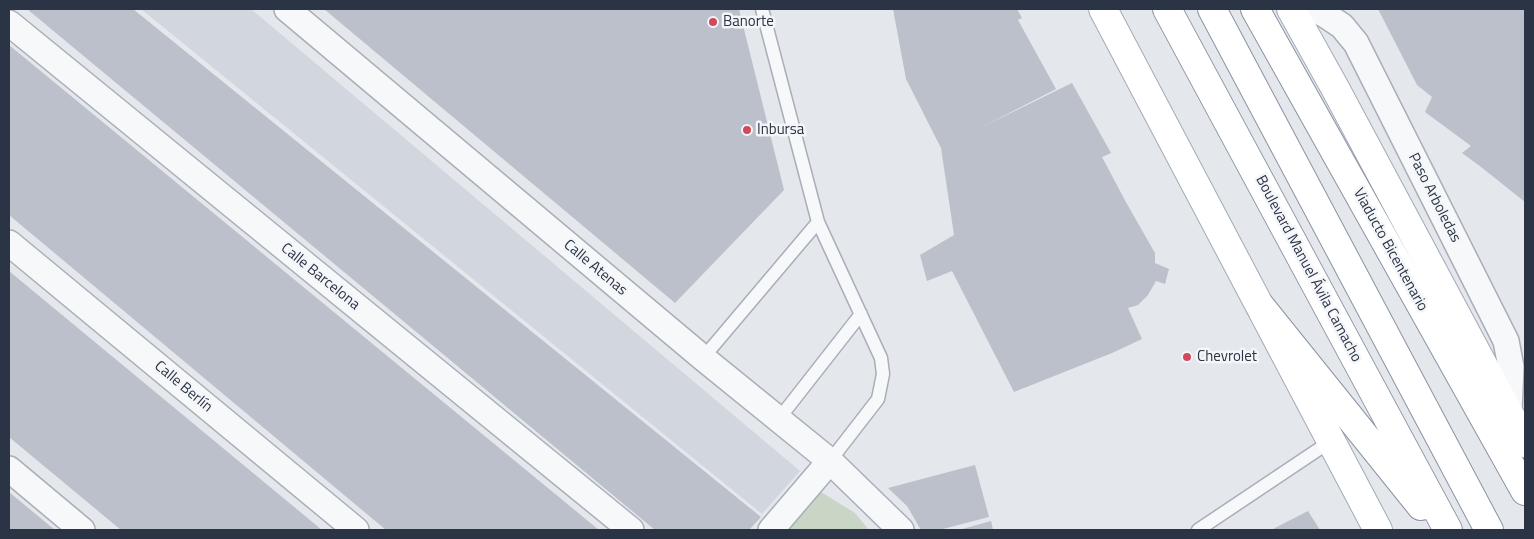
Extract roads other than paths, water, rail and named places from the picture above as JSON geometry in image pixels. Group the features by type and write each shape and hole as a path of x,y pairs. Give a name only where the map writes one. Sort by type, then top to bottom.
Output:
{"main road":[{"path":"1103,9 1378,530"},
{"name":"Boulevard Manuel Ávila Camacho","path":"1167,9 1448,530"},
{"path":"1212,9 1489,530"},
{"name":"Viaducto Bicentenario","path":"1255,9 1525,491"},
{"path":"1291,9 1525,443"},
{"path":"1261,307 1440,530"}],"street":[{"name":"Calle Atenas","path":"287,9 703,358 830,461 901,530"},
{"name":"Paso Arboledas","path":"1311,9 1324,14 1342,26 1356,43 1506,341 1511,367 1509,412"},
{"name":"Calle Barcelona","path":"9,24 631,530"},
{"name":"Calle Berlín","path":"9,243 356,530"},
{"path":"771,530 830,461"},
{"path":"9,469 82,530"}],"lane":[{"path":"762,9 818,222 881,358 883,374 878,399 830,461"},
{"path":"703,358 818,222"},
{"path":"778,420 861,314"},
{"path":"1198,530 1331,441"}],"place":[{"name":"Banorte","path":"713,22"},
{"name":"Inbursa","path":"747,130"},
{"name":"Chevrolet","path":"1187,357"}]}
